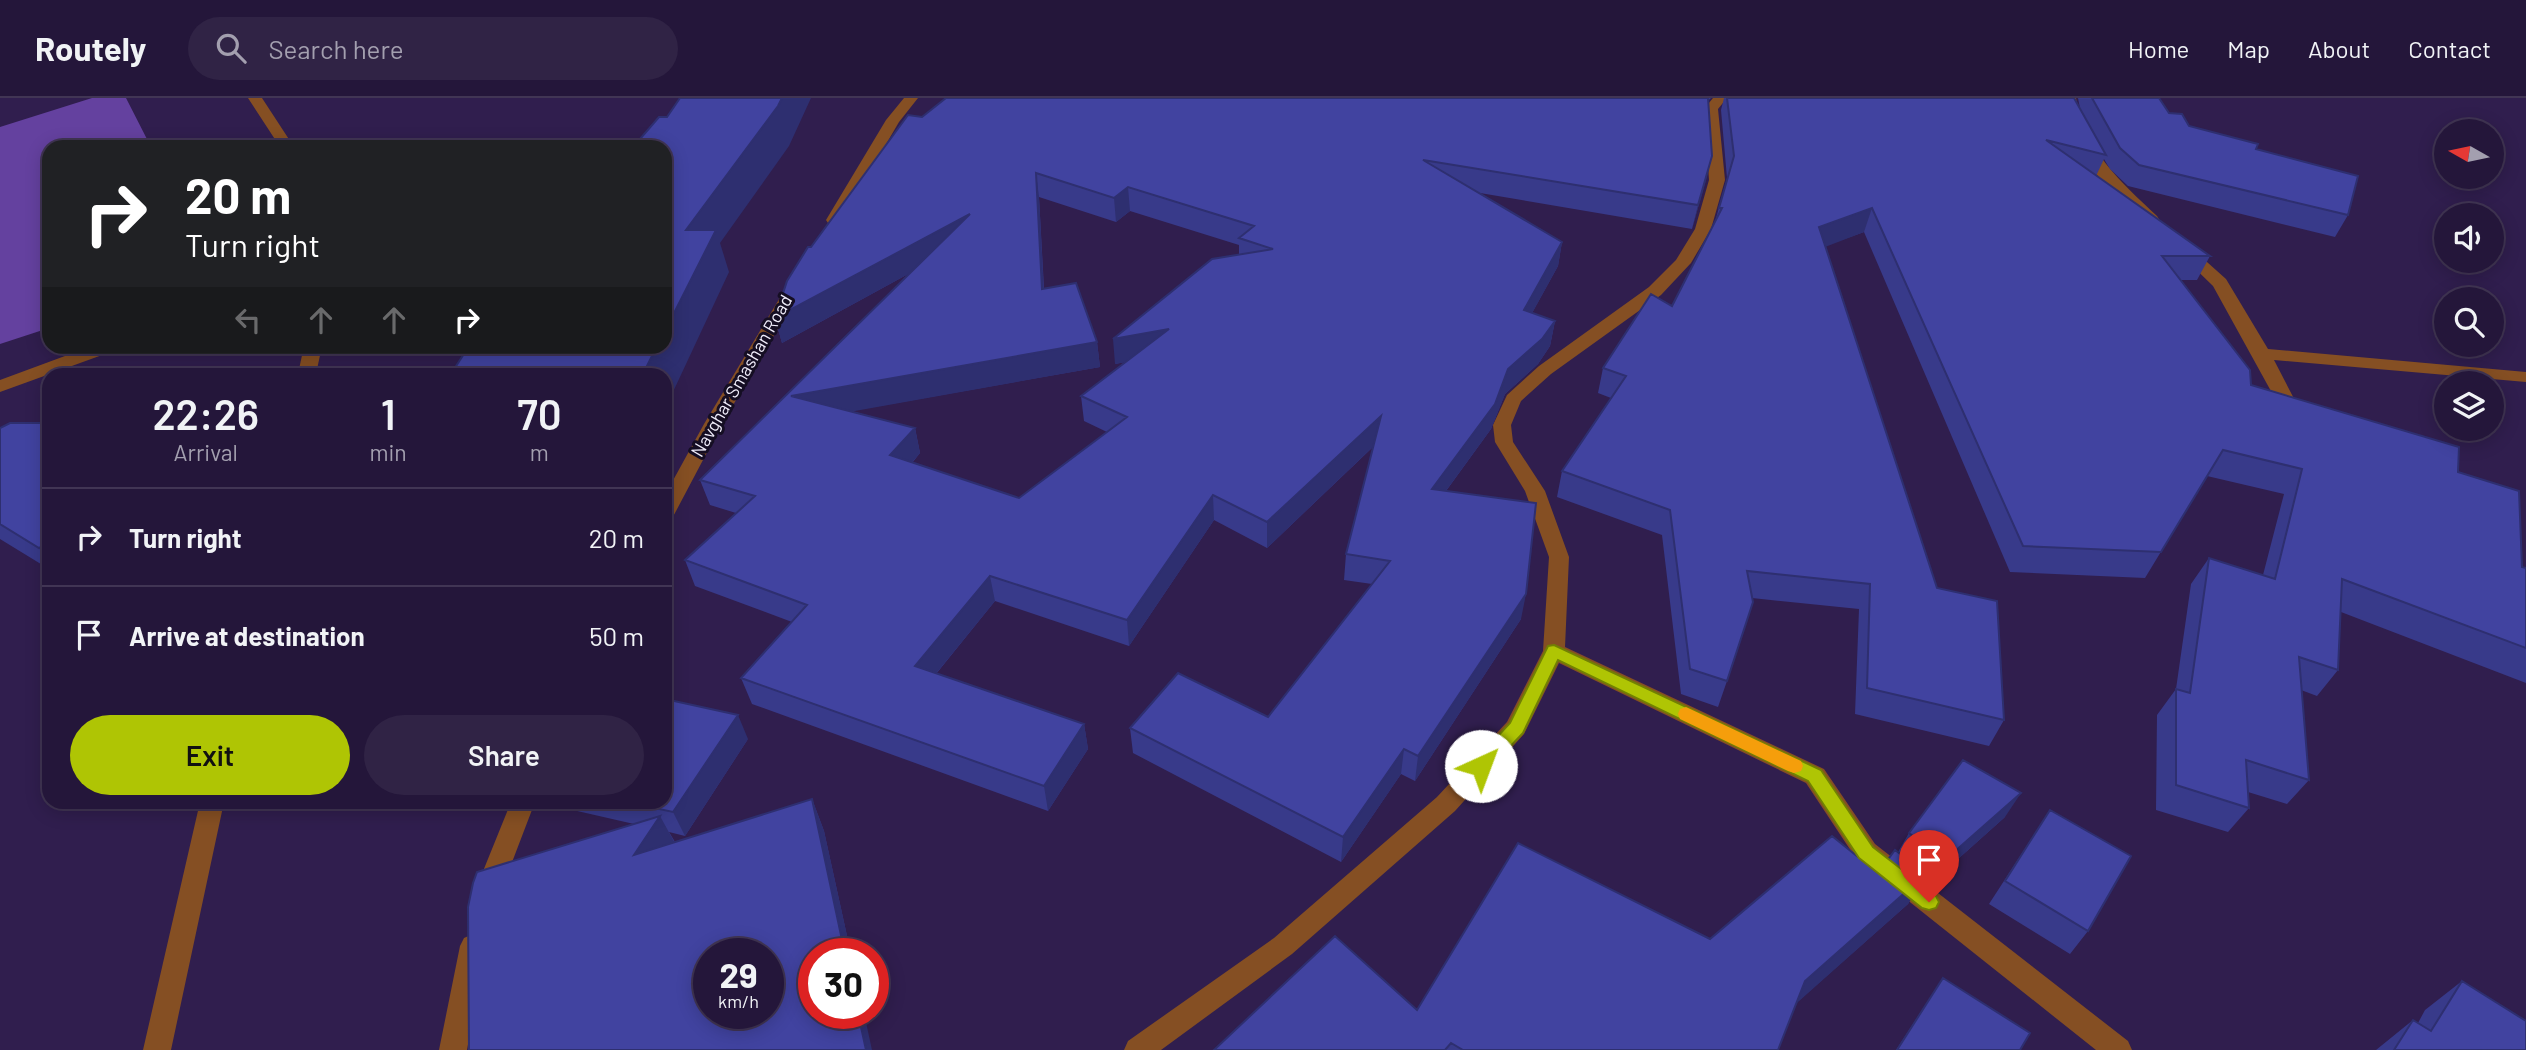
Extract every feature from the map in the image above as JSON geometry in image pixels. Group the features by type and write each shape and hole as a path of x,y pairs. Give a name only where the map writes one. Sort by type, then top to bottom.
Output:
{"street":[{"path":"255,98 282,140"},
{"path":"824,237 893,120 911,98"},
{"path":"1138,1050 1283,946 1446,804 1516,728 1554,651 1559,557 1535,491 1504,442 1502,425 1513,399 1545,370 1655,291 1683,263 1703,229 1717,180 1711,108 1720,98"},
{"path":"2069,98 2072,117 2102,173 2220,283 2262,354 2296,420"},
{"name":"Navghar Smashan Road","path":"672,500 713,424 796,284"},
{"path":"50,368 88,354"},
{"path":"2262,354 2526,377"},
{"path":"0,386 42,371"},
{"path":"1554,651 1815,776 1866,852 2118,1050"},
{"path":"158,1050 210,809"},
{"path":"453,1050 478,920 520,809"}],"shaded area":[{"path":"92,98 126,98 147,140 42,140 42,330 0,344 0,127"}],"building":[{"path":"680,98 782,98 686,230 716,230 672,317 672,140 639,140 659,117 667,117"},
{"path":"946,98 1708,98 1712,156 1698,205 1423,160 1562,242 1524,310 1555,321 1542,339 1508,369 1495,404 1432,489 1536,503 1526,594 1418,756 1404,749 1343,837 1130,728 1178,673 1268,717 1390,561 1346,554 1381,416 1267,522 1213,495 1127,620 990,576 915,666 1084,724 1044,786 741,678 807,605 685,560 755,496 700,480 970,214 775,318 787,281 808,247 811,247 908,115 922,117","holes":["1036,173 1114,198 1128,187 1254,226 1239,238 1273,249 1212,259 1113,339 1169,329 1081,396 1127,417 1019,498 890,455 915,428 791,396 1097,342 1076,283 1042,289"]},
{"path":"1727,98 2074,98 2106,155 2046,140 2210,256 2162,256 2250,370 2251,385 2459,447 2458,472 2519,491 2522,567 2526,568 2526,648 2342,579 2338,670 2299,657 2309,780 2246,760 2249,808 2176,785 2176,689 2190,693 2209,558 2275,579 2302,469 2223,450 2161,552 2023,546 1872,208 1819,227 1937,588 1997,601 2004,720 1867,688 1870,584 1747,571 1753,602 1727,681 1690,669 1670,510 1562,471 1626,376 1603,368 1651,294 1672,306 1722,208 1719,208 1734,156"},
{"path":"2092,98 2159,98 2169,113 2182,114 2189,126 2258,144 2256,149 2358,176 2348,215 2139,165 2120,148"},
{"path":"464,354 653,354 646,368 455,368"},
{"path":"10,423 42,423 42,546 39,548 0,524 0,428"},
{"path":"672,701 738,715 673,812 659,809 672,809"},
{"path":"1963,760 2021,793 1945,860 1909,833"},
{"path":"812,799 842,938 798,938 798,1029 861,1029 866,1050 469,1050 468,907 477,872 660,816 634,855"},
{"path":"2050,810 2131,856 2088,931 2005,881"},
{"path":"1832,836 1878,873 1895,850 1926,874 1805,981 1778,1050 1463,1050 1451,1043 1445,1050 1214,1050 1335,936 1417,1010 1518,843 1710,939"},
{"path":"1943,978 2030,1033 2020,1050 1897,1050"},
{"path":"2462,981 2526,1021 2526,1050 2394,1050 2413,1020 2431,1031"}],"slow traffic":[{"path":"1686,714 1794,766"}],"route":[{"path":"1481,766 1516,728 1554,651 1815,776 1866,852 1929,902"}]}
